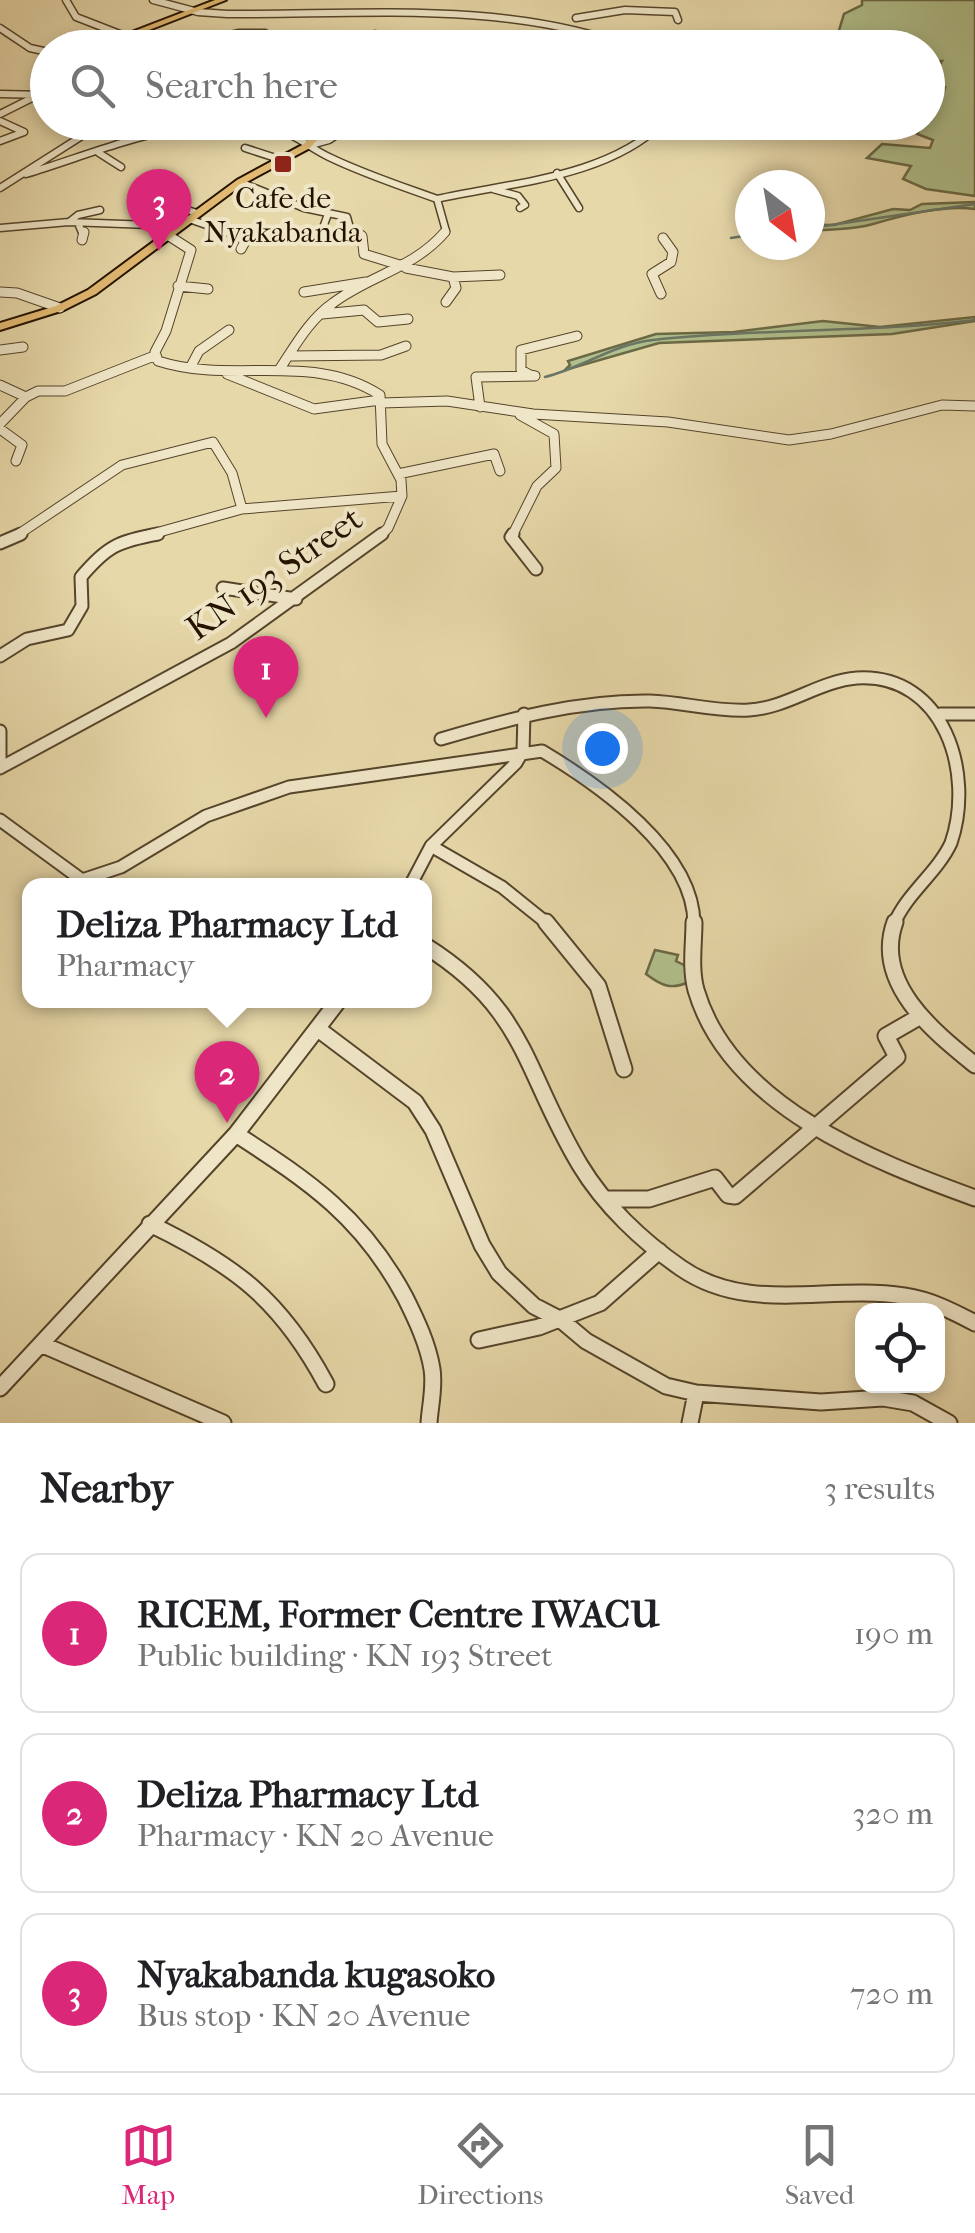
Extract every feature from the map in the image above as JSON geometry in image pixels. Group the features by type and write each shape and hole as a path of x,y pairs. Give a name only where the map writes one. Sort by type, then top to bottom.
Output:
{"main road":[{"path":"150,30 222,0"},
{"path":"0,327 60,308 124,271 166,234 240,182 312,140"}],"street":[{"path":"66,0 76,17 100,30"},
{"path":"153,0 178,2 198,12 333,17 474,8 572,19 606,30"},
{"path":"572,19 625,10 677,13 678,20"},
{"path":"0,28 30,48"},
{"path":"0,94 30,95"},
{"path":"0,140 24,132 0,117 30,100"},
{"path":"0,185 13,182 77,140"},
{"path":"26,174 141,140"},
{"path":"300,140 438,199 604,162 647,140"},
{"path":"307,146 329,140"},
{"path":"245,148 282,160"},
{"path":"99,153 122,167"},
{"path":"557,174 580,208"},
{"path":"240,182 346,217 350,228 362,236 364,254 406,268 454,277 500,275"},
{"path":"488,188 518,196 525,204 520,208"},
{"path":"280,370 321,314 340,298 406,268 446,230 438,199"},
{"path":"159,201 246,240 241,248"},
{"path":"82,240 84,234 70,218 100,210"},
{"path":"322,234 328,214"},
{"path":"0,228 74,222 177,226"},
{"path":"16,462 22,445 1,429 26,397 43,390 65,391 154,356 191,250 166,234"},
{"path":"661,294 652,274 671,262 673,252 664,238"},
{"path":"446,302 456,288 454,277"},
{"path":"304,292 385,280"},
{"path":"178,286 208,289"},
{"path":"0,292 17,293 60,308"},
{"path":"321,314 364,310 378,322 408,320"},
{"path":"190,368 199,351 229,330"},
{"path":"480,407 476,378 535,376 521,370 520,350 577,336"},
{"path":"289,356 381,356 406,346"},
{"path":"0,350 23,347"},
{"path":"154,356 165,364 224,373 280,370 346,378 370,386 380,402"},
{"path":"224,373 314,409 380,402 447,401 513,412 668,422 789,440 831,434 942,406 975,406"},
{"path":"0,385 26,397"},
{"name":"KN 193 Street","path":"0,768 231,643 374,542 388,528 402,496 398,474 382,444 380,402"},
{"path":"513,412 554,434 556,441 556,468 533,486 524,521 511,537 536,569"},
{"path":"0,543 25,532 122,465 213,442 232,474 242,509"},
{"path":"398,474 494,454 500,471"},
{"path":"0,656 14,642 28,636 68,630 82,606 81,576 85,568 118,543 178,530 242,509 402,496"},
{"path":"223,588 296,599"},
{"path":"441,739 524,714 585,702 658,701 757,710 854,678 917,690 940,714 958,764 958,824 931,877 890,928 890,950 918,1018 975,1066"},
{"path":"414,878 431,846 523,751 524,714"},
{"path":"940,714 975,714"},
{"path":"0,731 0,768"},
{"path":"88,878 121,867 206,816 290,787 542,751 608,799 674,863 689,884 693,902 692,980 715,1031 738,1064 774,1100 816,1130 924,1180 975,1198"},
{"path":"0,820 79,878"},
{"path":"431,846 496,882 569,949 597,986 613,1021 624,1069"},
{"path":"432,949 457,962 499,1002 520,1035 573,1153 607,1199 659,1252 688,1274 740,1294 775,1298 842,1291 886,1294 944,1304 975,1323"},
{"path":"0,1388 236,1134 333,1008"},
{"path":"607,1199 649,1199 715,1178 732,1197 816,1130 862,1084 888,1068 897,1057 886,1036 918,1018"},
{"path":"318,1029 416,1102 433,1130 482,1245 499,1273 534,1306 562,1320 586,1341 666,1386 696,1394 821,1402 883,1398 912,1403 949,1423"},
{"path":"236,1134 315,1187 344,1211 374,1246 413,1317 432,1369 429,1423"},
{"path":"150,1224 201,1248 255,1283 304,1339 326,1384"},
{"path":"479,1340 562,1320 600,1302 659,1252"},
{"path":"41,1344 223,1423"},
{"path":"690,1423 696,1394"}],"green space":[{"path":"862,0 975,0 975,196 926,189 903,179 911,166 867,158 882,144 930,148 933,140 945,140 945,30 839,30 844,14 862,5"},
{"path":"975,202 975,209 936,210 858,227 825,230 825,225 893,209 910,210 922,204"},
{"path":"975,317 975,321 892,334 659,343 565,370 570,365 568,361 656,334 734,332 823,321 880,327"},
{"path":"655,950 678,955 676,961 688,967 691,981 668,986 646,974"}],"waterway":[{"path":"825,226 975,204"},
{"path":"731,238 735,237"},
{"path":"545,377 625,346 653,340 975,320"}],"place":[{"name":"Cafe de Nyakabanda","path":"283,164"},
{"name":"Nyakabanda kugasoko","path":"159,251"},
{"name":"RICEM, Former Centre IWACU","path":"266,718"},
{"name":"Deliza Pharmacy Ltd","path":"227,1123"}]}
